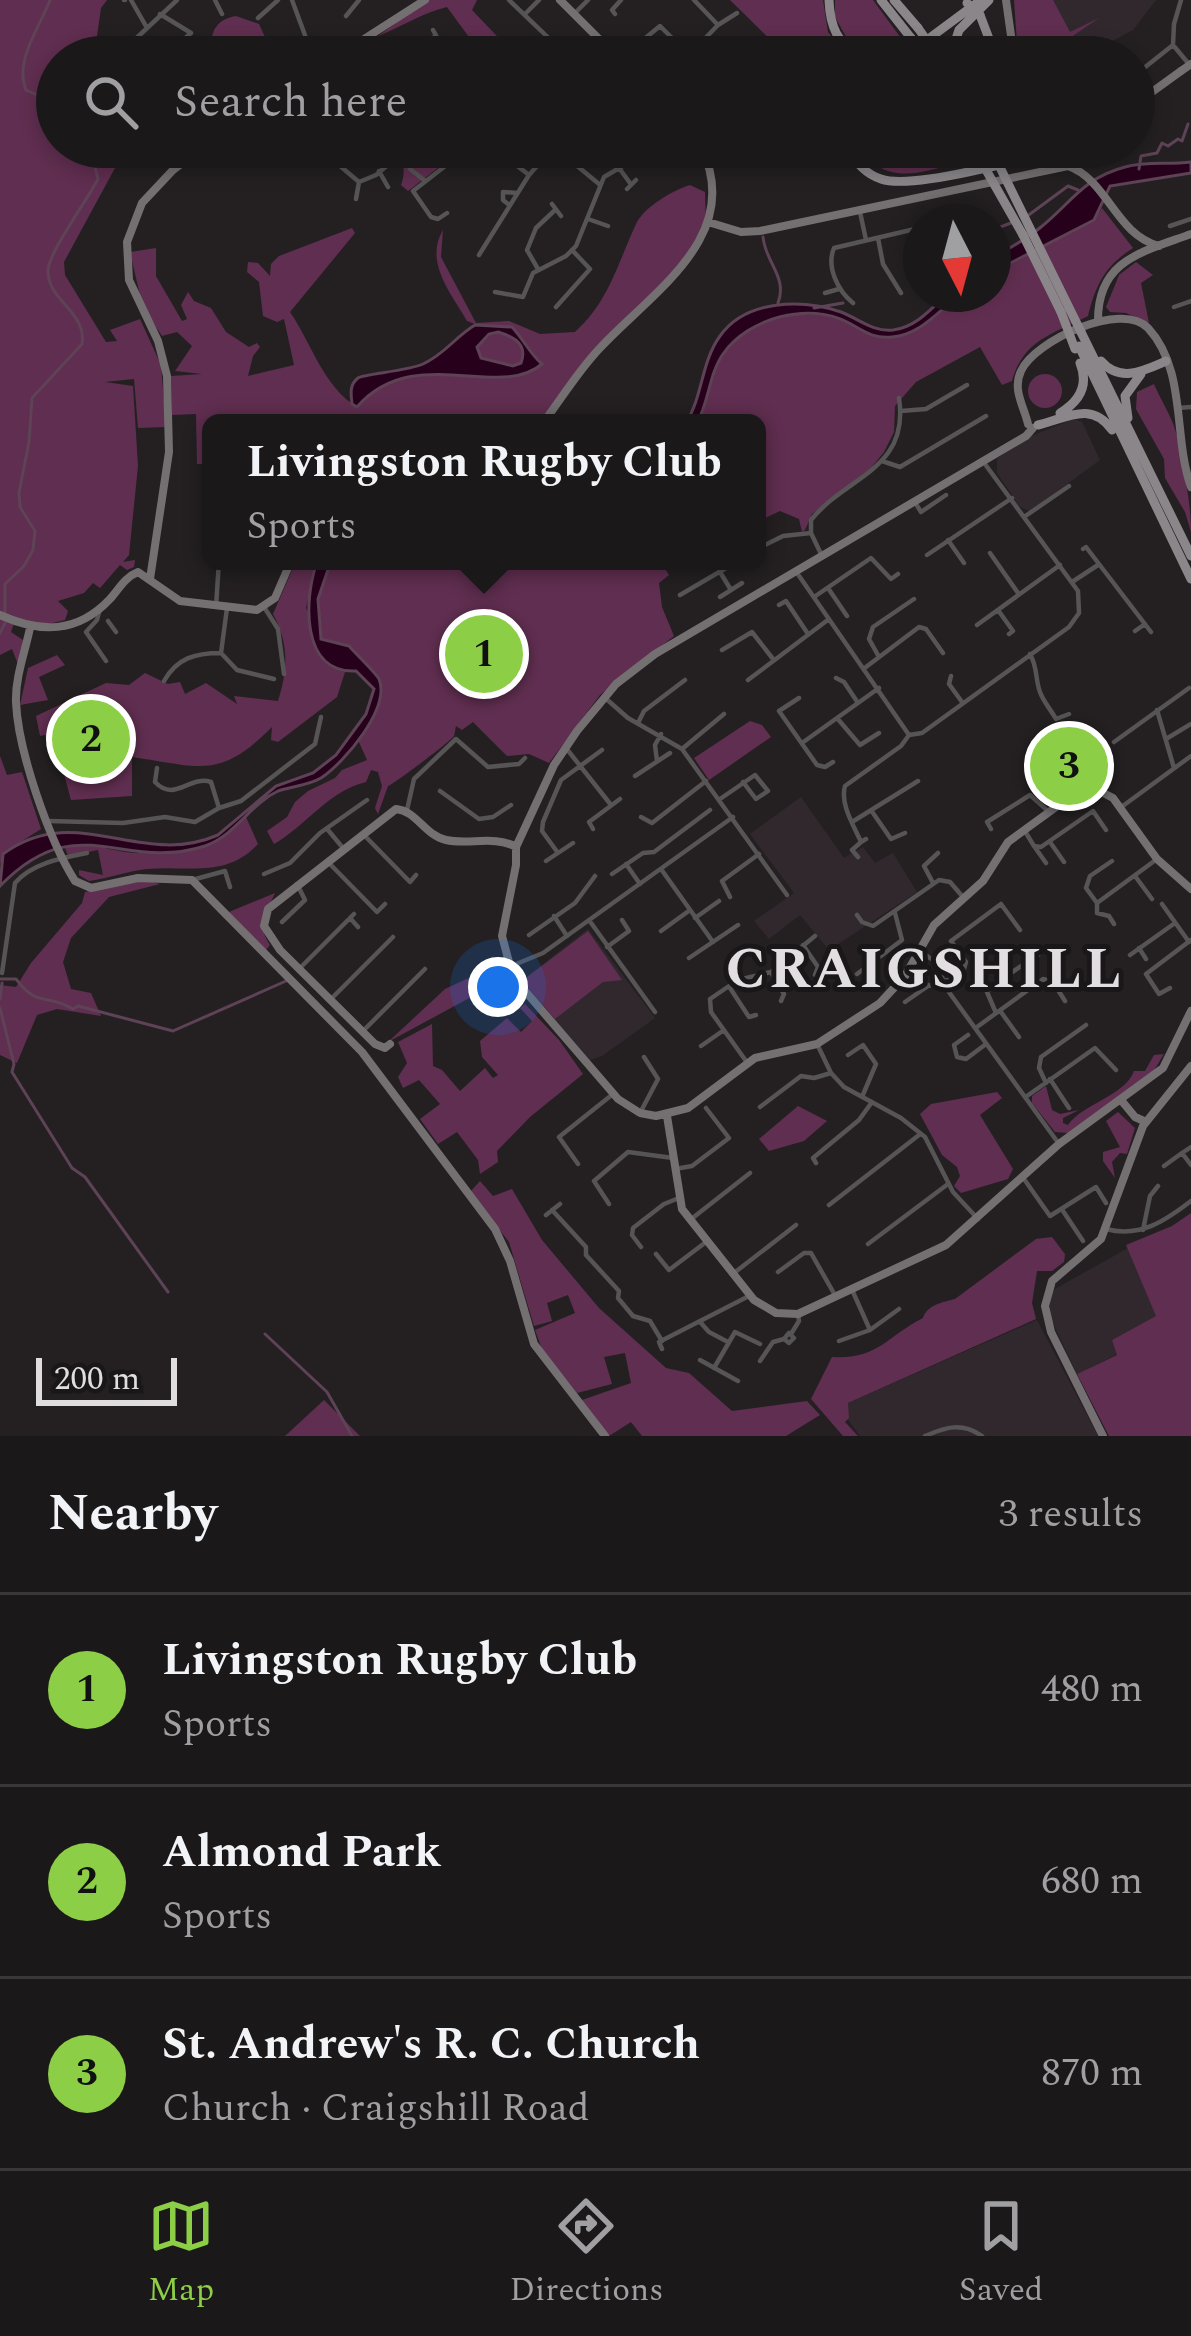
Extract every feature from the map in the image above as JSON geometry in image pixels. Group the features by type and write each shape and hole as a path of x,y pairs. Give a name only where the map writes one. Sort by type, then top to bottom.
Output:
{"main road":[{"path":"829,0 837,36"},
{"path":"881,0 917,36"},
{"path":"894,0 915,33"},
{"path":"934,36 985,0"},
{"path":"957,36 985,0"},
{"path":"964,2 980,15 988,36"},
{"path":"864,168 900,182 964,168"},
{"path":"988,168 1191,556"},
{"path":"1000,168 1131,460 1191,579"},
{"path":"1082,343 1109,370 1122,374 1166,361"},
{"path":"1033,423 1070,407 1081,393 1082,343"},
{"path":"1137,446 1126,392 1144,370"},
{"path":"1033,423 1092,414 1106,422 1131,460"}],"street":[{"path":"131,0 147,28"},
{"path":"140,36 177,0"},
{"path":"215,0 222,14"},
{"path":"258,18 278,0"},
{"path":"292,0 305,36"},
{"path":"346,16 359,0"},
{"path":"372,36 408,5 425,0"},
{"path":"509,0 548,36"},
{"path":"525,14 539,0"},
{"path":"560,0 595,36"},
{"path":"574,14 588,0"},
{"path":"611,11 621,0"},
{"path":"694,0 718,25"},
{"path":"1006,0 1011,36"},
{"path":"1155,91 1188,68 1173,45 1181,0"},
{"path":"707,36 737,13"},
{"path":"160,14 189,36"},
{"path":"647,36 658,25 669,36"},
{"path":"1155,59 1173,45"},
{"path":"150,579 169,452 167,376 158,341 129,280 130,228 152,191 179,168"},
{"path":"344,168 359,182"},
{"path":"359,182 382,168"},
{"path":"410,168 424,180"},
{"path":"441,168 414,189 416,199 435,219 447,213"},
{"path":"520,168 529,175"},
{"path":"479,255 535,168"},
{"path":"499,292 523,301 529,278 572,250 599,184 616,168"},
{"path":"619,168 631,184"},
{"path":"550,414 598,349 685,263 708,222 712,188 707,168"},
{"path":"708,222 753,232 1055,168"},
{"path":"1076,168 1137,236 1159,246"},
{"path":"577,170 599,184"},
{"path":"379,171 388,187"},
{"path":"356,199 359,182"},
{"path":"509,205 503,192 518,193"},
{"path":"538,269 527,250 536,228 556,210"},
{"path":"860,212 866,239"},
{"path":"588,219 608,226"},
{"path":"1098,322 1108,276 1126,261 1191,234 1188,220 1170,226"},
{"path":"853,303 839,290 832,251 903,231"},
{"path":"877,237 883,264 901,293"},
{"path":"474,242 482,246"},
{"path":"560,306 593,268 572,250"},
{"path":"1108,276 1103,310 1148,328 1166,361 1191,487"},
{"path":"825,292 839,290"},
{"path":"1178,304 1191,301"},
{"path":"1116,317 1030,358 1018,380 1018,395 1033,423 1026,436 655,654 604,697 565,748 516,847 503,920 509,967 526,996 614,1094 640,1113 668,1116 688,1108 747,1063 817,1044 891,994 934,926 988,875 1008,842 1086,788 1103,790 1157,859 1191,889"},
{"path":"901,411 926,410 967,385"},
{"path":"821,554 811,532 812,520 883,461 897,434 899,398"},
{"path":"1178,408 1191,407"},
{"path":"883,461 900,467 986,416"},
{"path":"858,856 853,850 864,840 843,797 845,786 901,746 909,735 922,733 1076,620 1080,598 1072,582 982,460"},
{"path":"1024,517 1069,486"},
{"path":"913,499 921,512 946,495"},
{"path":"927,555 1012,498"},
{"path":"766,544 811,532"},
{"path":"948,540 964,563"},
{"path":"1083,549 1151,632"},
{"path":"990,553 1019,595"},
{"path":"814,598 871,558 890,579 898,574"},
{"path":"1000,566 1008,560"},
{"path":"977,625 1061,565"},
{"path":"1072,582 1098,565"},
{"path":"220,570 221,653 237,670 274,679"},
{"path":"106,661 86,632 103,616 128,577 138,572 180,601 248,611 264,608 274,598 287,570"},
{"path":"680,596 723,570"},
{"path":"795,570 909,735"},
{"path":"720,572 730,590"},
{"path":"720,597 742,583"},
{"path":"828,588 847,616"},
{"path":"879,657 869,639 873,627 914,599"},
{"path":"779,605 786,601 808,634"},
{"path":"264,608 283,646 284,674"},
{"path":"998,610 1013,632 1009,634"},
{"path":"0,616 30,628 60,628 103,616"},
{"path":"103,616 116,632"},
{"path":"748,680 830,619"},
{"path":"1135,631 1144,624"},
{"path":"30,628 16,702 23,752 75,881 91,888 138,878 192,880 225,871 230,887"},
{"path":"864,668 919,628 926,629 943,653"},
{"path":"722,650 752,632 773,659"},
{"path":"167,679 188,657 221,653"},
{"path":"1030,654 1045,702 1056,718 1069,714"},
{"path":"836,678 858,703"},
{"path":"638,723 644,711 685,680"},
{"path":"940,685 950,680 962,703"},
{"path":"802,743 879,688"},
{"path":"1114,742 1190,688"},
{"path":"604,697 682,749 787,895"},
{"path":"799,698 777,713 817,765 833,761"},
{"path":"1157,710 1174,768"},
{"path":"682,749 724,714"},
{"path":"51,825 165,818 195,822 241,801 315,744 321,717"},
{"path":"837,718 860,745 879,733"},
{"path":"1166,740 1191,724"},
{"path":"657,761 655,745 661,734"},
{"path":"407,810 414,779 456,739 488,767 520,767 526,758"},
{"path":"565,748 611,805"},
{"path":"558,853 542,831 543,822 561,780 602,750"},
{"path":"635,776 670,752"},
{"path":"1120,808 1191,756"},
{"path":"158,768 152,783 160,788 175,791 205,779 214,785 218,808"},
{"path":"641,818 652,823 706,781"},
{"path":"852,822 918,781"},
{"path":"720,799 743,782"},
{"path":"443,795 482,819 511,805"},
{"path":"991,829 987,822 1030,795 1048,812"},
{"path":"593,829 589,821 620,799"},
{"path":"264,874 290,863 320,833 367,800"},
{"path":"390,1044 385,1048 362,1031 274,944 264,926 268,909 392,811 407,810 440,838 502,841 516,847"},
{"path":"612,874 654,852 710,810"},
{"path":"1034,846 1050,842 1093,811 1106,830"},
{"path":"872,813 891,839 905,832"},
{"path":"509,967 543,952 733,818"},
{"path":"328,830 343,848"},
{"path":"1023,830 1046,863"},
{"path":"363,834 411,884 416,875"},
{"path":"1050,842 1064,862"},
{"path":"546,861 573,843"},
{"path":"1058,852 1069,844"},
{"path":"2,973 15,884 62,855 87,853"},
{"path":"933,883 924,866 938,853"},
{"path":"730,897 722,881 759,854"},
{"path":"1096,903 1157,859"},
{"path":"327,861 383,919"},
{"path":"1112,861 1087,883 1097,913 1114,924"},
{"path":"626,864 640,884"},
{"path":"661,869 713,942"},
{"path":"529,935 575,903 595,876"},
{"path":"1135,876 1152,899"},
{"path":"192,880 362,1052 495,1229 510,1261 534,1344 605,1436"},
{"path":"857,915 873,926 933,883 950,882 964,898"},
{"path":"285,918 305,900 297,884"},
{"path":"695,917 719,901"},
{"path":"377,912 385,904"},
{"path":"944,946 1001,904 1019,930"},
{"path":"1162,904 1171,910 1191,952"},
{"path":"661,931 690,910"},
{"path":"857,974 902,940 895,912"},
{"path":"299,969 352,916 358,927"},
{"path":"554,916 567,935"},
{"path":"589,920 655,1012"},
{"path":"608,947 629,931 622,920"},
{"path":"1130,955 1175,923"},
{"path":"689,958 739,925"},
{"path":"747,1063 708,1004 738,980 771,972 814,936"},
{"path":"330,1000 391,939 395,950"},
{"path":"905,1002 928,986 962,976 967,967 951,941"},
{"path":"1171,988 1159,994 1148,971 1188,942"},
{"path":"803,945 820,970"},
{"path":"1139,948 1146,959"},
{"path":"918,950 938,963 943,981 975,1029 1059,1144"},
{"path":"1019,1037 987,992 1038,955"},
{"path":"362,1031 423,971 426,980"},
{"path":"771,972 785,996"},
{"path":"920,974 928,986"},
{"path":"1151,984 1162,977"},
{"path":"975,1029 1043,980 1052,982 1065,1001"},
{"path":"305,994 315,985"},
{"path":"729,986 753,1016 746,1025"},
{"path":"668,1116 679,1198 690,1220 749,1295 776,1313 798,1313 946,1245 1059,1144 1163,1068 1191,1011"},
{"path":"1069,1108 1039,1068 1041,1057 1086,1025"},
{"path":"701,1046 724,1030"},
{"path":"968,1035 954,1045 957,1057 966,1059 986,1044"},
{"path":"817,1044 844,1087 922,1134 948,1184 978,1219"},
{"path":"848,1055 863,1045 876,1064 862,1096"},
{"path":"1025,1097 1095,1048 1116,1070"},
{"path":"640,1113 658,1079 644,1057"},
{"path":"1103,1436 1052,1332 1045,1306 1052,1281 1094,1248 1106,1229 1146,1122 1191,1066"},
{"path":"760,1107 801,1076 831,1073"},
{"path":"578,1164 559,1137 614,1094"},
{"path":"1120,1100 1146,1122"},
{"path":"816,1163 813,1158 872,1102"},
{"path":"609,1204 594,1181 628,1152 692,1166 730,1140 706,1108"},
{"path":"841,1120 848,1129"},
{"path":"829,1205 922,1134"},
{"path":"1164,1166 1191,1147"},
{"path":"1182,1154 1191,1165"},
{"path":"690,1220 751,1173"},
{"path":"1022,1176 1046,1214 1062,1210 1094,1184 1106,1203"},
{"path":"868,1244 948,1184"},
{"path":"1143,1230 1150,1196 1158,1186"},
{"path":"641,1247 632,1235 633,1228 679,1198"},
{"path":"1106,1229 1143,1230 1191,1201"},
{"path":"560,1204 549,1212 586,1247 586,1255 619,1291 633,1316 650,1321 662,1345 749,1295"},
{"path":"1062,1210 1083,1241"},
{"path":"732,1274 796,1225"},
{"path":"661,1275 707,1243"},
{"path":"778,1272 811,1253 836,1297"},
{"path":"656,1254 668,1270"},
{"path":"852,1290 870,1330"},
{"path":"883,1306 889,1316"},
{"path":"839,1341 870,1330 899,1309"},
{"path":"760,1360 769,1344 791,1334 798,1313"},
{"path":"701,1323 728,1342"},
{"path":"745,1336 750,1326"},
{"path":"846,1329 850,1338"},
{"path":"714,1368 735,1332 760,1344"},
{"path":"700,1360 738,1381"},
{"path":"718,1381 723,1373"},
{"path":"925,1436 963,1426 982,1436"}],"shaded area":[{"path":"0,0 107,0 101,8 97,36 36,36 36,168 115,168 64,262 65,275 106,342 117,341 110,330 140,319 161,365 166,427 138,428 134,379 105,382 133,386 138,466 129,555 123,562 135,560 134,567 127,570 120,565 100,588 93,583 84,593 58,601 68,611 65,620 41,626 16,617 11,632 23,640 19,667 12,649 0,655"},
{"path":"428,0 477,0 472,10 497,36 468,36 447,7 378,36"},
{"path":"730,0 823,0 831,36 767,36"},
{"path":"835,0 873,0 899,36 846,36 835,17"},
{"path":"1014,0 1053,0 1070,32 1099,18 1074,36 1017,36"},
{"path":"1045,0 1156,0 1133,30 1122,36 1065,36"},
{"path":"236,16 259,24 265,36 213,36 222,21"},
{"path":"1191,162 1191,173 1110,186 1094,220 1011,263 1011,247 1098,178 1124,168 1155,168 1155,164"},
{"path":"403,168 438,168 408,191 401,185"},
{"path":"881,168 936,168 914,173"},
{"path":"690,185 705,192 706,229 694,252 598,349 550,414 202,414 202,464 197,464 196,414 172,415 171,376 202,374 175,371 192,346 177,332 162,336 143,308 130,252 156,248 156,276 182,321 187,319 181,305 188,292 194,301 211,308 226,332 249,347 257,343 260,347 248,376 294,365 284,319 277,322 263,316 259,282 247,272 248,262 258,263 270,276 271,264 279,256 352,228 355,233 290,312 335,388 357,407 367,393 395,379 508,377 532,359 512,332 467,321 438,265 443,230 441,257 476,323 509,321 540,334 575,332 604,295 640,218"},
{"path":"1102,208 1133,248 1103,277 1088,316 1032,347 1012,381 1002,385 980,347 916,382 895,406 894,432 884,452 871,468 812,514 805,530 802,532 799,519 780,511 766,518 766,414 701,414 728,347 755,326 790,316 826,316 879,337 894,337 934,312 1011,312 1011,263 1094,220"},
{"path":"1136,262 1153,275 1141,283 1149,323 1106,307 1119,275"},
{"path":"793,304 841,312 879,329 893,330 928,312 939,312 921,327 892,337 874,336 816,314 763,323 723,354 701,414 690,414 714,346 745,315"},
{"path":"475,325 512,327 542,364 524,374 503,377 404,378 380,388 357,407 352,404 352,387 358,378 423,364","holes":["498,332 521,346 521,363 513,366 481,358 477,347 489,334"]},
{"path":"498,332 518,342 523,351 521,363 514,366 481,358 477,347 489,334"},
{"path":"1045,374 1057,379 1062,391 1057,403 1045,408 1033,403 1028,391 1033,379"},
{"path":"1154,384 1177,436 1191,532 1165,478 1164,459 1136,409 1137,392"},
{"path":"1074,419 1082,422 1100,460 1030,511 1020,507 997,473 997,459 1021,440"},
{"path":"292,570 315,570 306,608 331,666 345,672 337,697 278,742 271,740 272,727 237,755 208,766 132,757 132,796 71,800 55,741 40,736 36,716 106,683 129,685 145,673 168,684 180,682 185,694 206,683 237,704 234,696 278,701 285,657 273,614"},
{"path":"315,570 328,570 318,599 321,639 349,646 377,676 381,691 363,734 331,771 316,781 278,791 226,835 205,846 148,852 77,845 28,862 0,886 3,854 30,839 83,833 162,845 189,843 218,835 276,786 313,773 336,755 366,714 374,689 356,671 338,669 324,660 316,647 309,613"},
{"path":"328,570 666,570 669,575 659,583 662,607 674,636 600,695 549,763 529,754 507,756 473,722 462,730 456,726 451,740 388,786 378,814 375,808 382,786 378,772 371,770 366,782 340,793 274,844 267,831 287,817 295,802 342,770 367,760 358,740 371,722 381,687 378,677 361,665 349,646 329,641 350,651 355,663 321,640 318,599"},
{"path":"57,655 65,665 39,677 48,700 20,705 28,668"},
{"path":"750,721 762,725 771,737 709,780 694,758"},
{"path":"0,756 7,775 22,772 41,829 3,853 0,865"},
{"path":"801,797 844,858 863,847 875,863 893,853 917,892 829,950 800,915 769,939 754,921 794,893 750,834"},
{"path":"246,817 258,844 220,866 147,869 89,881 79,870 103,875 98,850 68,856 64,845 170,852 211,841"},
{"path":"145,880 160,884 109,897 71,938 63,962 71,989 91,993 101,1016 57,1009 37,1015 17,1063 0,1055 0,985 16,987 82,903 85,892"},
{"path":"275,893 264,918 270,945 266,950 229,912"},
{"path":"588,929 655,1018 590,1060 521,981"},
{"path":"588,931 622,980 603,982 555,1019 522,981"},
{"path":"473,976 499,982 388,1042 445,989"},
{"path":"525,1004 583,1074 530,1117 497,1151 498,1162 480,1174 478,1160 457,1132 438,1144 420,1119 440,1104 419,1080 403,1088 398,1077 407,1063 398,1042 432,1024 433,1066 460,1091 485,1068 493,1078 498,1075 482,1057 480,1041 507,1018 521,1032 532,1021 520,1008"},
{"path":"1164,1054 1153,1072 1068,1133 1055,1132 1032,1103 1032,1096 1046,1086 1052,1110 1060,1114 1079,1110 1063,1118 1068,1125 1122,1087 1134,1071 1145,1071 1154,1055"},
{"path":"997,1092 1002,1098 980,1115 1013,1169 1008,1179 961,1193 954,1186 960,1176 957,1167 942,1155 920,1114 931,1104"},
{"path":"798,1106 827,1121 804,1141 769,1151 759,1139"},
{"path":"1118,1112 1135,1128 1127,1154 1120,1153 1112,1162 1115,1178 1103,1161 1103,1152 1120,1147 1106,1121"},
{"path":"480,1181 493,1196 512,1189 542,1240 599,1308 666,1368 689,1373 732,1411 807,1401 820,1415 786,1436 642,1436 631,1422 609,1436 582,1400 631,1383 625,1353 604,1357 612,1384 577,1393 542,1349 535,1330 575,1313 568,1295 547,1303 552,1321 534,1326 509,1242 470,1192"},
{"path":"1191,1213 1191,1436 1109,1436 1077,1374 1117,1355 1112,1340 1156,1316 1126,1245"},
{"path":"1052,1237 1065,1254 1064,1262 1052,1271 1037,1271 1032,1303 1036,1319 848,1403 845,1422 858,1436 843,1436 811,1399 832,1357 872,1351 932,1307 955,1299 1036,1239"},
{"path":"1128,1248 1157,1316 1112,1340 1117,1354 1077,1374 1051,1319 1049,1298 1055,1289"},
{"path":"1037,1320 1098,1436 860,1436 839,1407"},
{"path":"324,1400 360,1436 285,1436"}],"waterway":[{"path":"36,95 26,90 23,68 50,0"},
{"path":"1155,153 1162,143 1182,141 1188,124"},
{"path":"5,613 5,584 33,550 35,531 20,507 19,493 32,398 82,344 79,323 54,290 48,270 98,179 95,168"},
{"path":"1026,217 1068,186 1078,190"},
{"path":"763,237 780,285 778,303"},
{"path":"814,308 843,303"},
{"path":"0,633 5,623"},
{"path":"0,979 16,979 36,997 73,1009 78,1006 173,1031 286,981"},
{"path":"0,999 2,983"},
{"path":"0,1008 12,1072 72,1168 85,1177 168,1292"},
{"path":"265,1334 327,1392 352,1436"}],"place":[{"name":"Livingston Rugby Club","path":"484,654"},
{"name":"Almond Park","path":"91,739"},
{"name":"St. Andrew's R. C. Church","path":"1069,766"}],"district":[{"name":"CRAIGSHILL","path":"925,970"}]}
